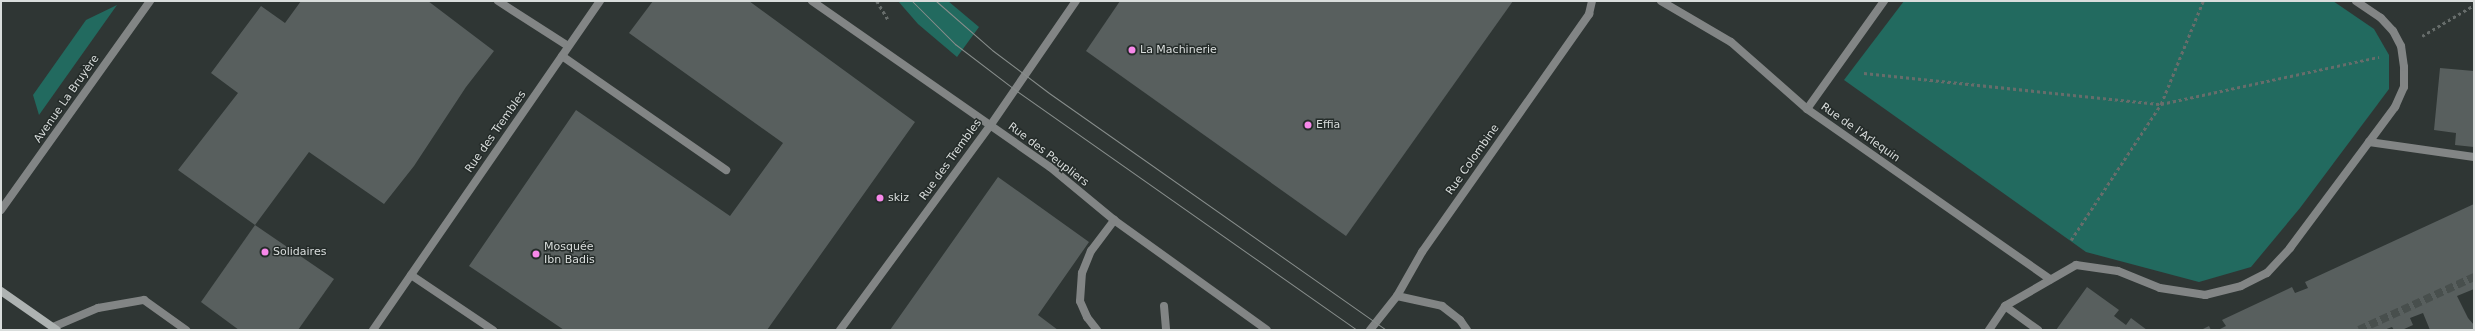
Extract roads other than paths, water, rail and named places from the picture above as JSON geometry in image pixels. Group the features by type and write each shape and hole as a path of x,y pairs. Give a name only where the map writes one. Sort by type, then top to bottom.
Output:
{"main road":[{"path":"1,291 55,329"}],"street":[{"name":"Avenue La Bruyère","path":"1,210 150,1"},
{"path":"498,1 568,46"},
{"name":"Rue des Trembles","path":"373,330 600,1"},
{"name":"Rue des Peupliers","path":"812,1 1050,168 1114,220 1268,330"},
{"name":"Rue des Trembles","path":"840,330 990,126 1076,1"},
{"name":"Rue Colombine","path":"1370,330 1397,296 1422,252 1589,14 1592,1"},
{"name":"Rue de l'Arlequin","path":"1661,1 1731,42 1807,109 2050,279"},
{"path":"1807,109 1884,1"},
{"path":"1989,330 2005,306 2076,265 2118,271 2160,288 2205,295 2241,286 2267,272 2290,248 2370,142 2395,107 2404,86 2404,66 2401,48 2393,31 2381,18 2356,1"},
{"path":"562,56 726,170"},
{"path":"2370,142 2474,156"},
{"path":"1098,330 1087,317 1080,301 1082,273 1091,251 1114,220"},
{"path":"411,275 494,330"},
{"path":"1397,296 1442,306 1460,320 1467,330"},
{"path":"55,329 69,318 98,308 144,300 186,330"},
{"path":"1164,306 1166,330"},
{"path":"2005,306 2038,330"}],"tunnel":[{"path":"2359,330 2474,277"}],"tram line":[{"path":"912,1 955,44 1014,89 1357,330"},
{"path":"936,1 992,50 1049,93 1386,330"}],"place":[{"name":"La Machinerie","path":"1132,50"},
{"name":"Effia","path":"1308,125"},
{"name":"skiz","path":"880,198"},
{"name":"Solidaires","path":"265,252"},
{"name":"Mosquée Ibn Badis","path":"536,254"}]}
